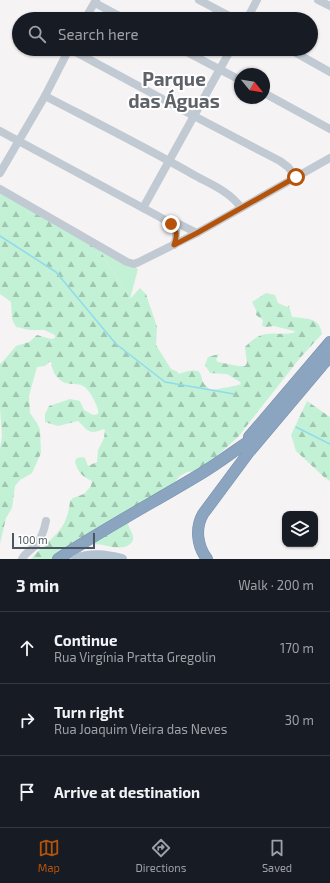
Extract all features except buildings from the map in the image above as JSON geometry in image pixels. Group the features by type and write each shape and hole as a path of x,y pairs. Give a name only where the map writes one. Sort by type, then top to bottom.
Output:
{"highway":[{"path":"206,559 199,544 198,530 200,519 246,448 330,342"},
{"path":"58,559 160,497 246,448 268,430 330,356"}],"main road":[{"path":"76,559 92,555 111,556 122,559"}],"street":[{"path":"199,0 222,12"},
{"path":"251,12 257,0"},
{"path":"318,0 330,6"},
{"path":"89,12 95,2 113,12"},
{"path":"0,173 45,96 66,56"},
{"path":"83,56 280,161 288,167 296,177"},
{"path":"194,56 234,77"},
{"path":"143,208 227,56"},
{"path":"301,56 330,72"},
{"path":"45,96 170,161 232,197 241,208"},
{"path":"270,96 330,129"},
{"path":"0,131 171,224 176,231 174,245"},
{"path":"0,189 127,262 134,264 197,233 330,158"},
{"path":"159,217 168,219 197,233"},
{"path":"22,559 36,545 43,535 46,522"}],"green space":[{"path":"0,193 98,247 130,299 140,288 146,294 157,327 156,345 171,369 178,372 178,374 189,371 199,372 203,382 212,390 241,384 227,374 210,373 205,365 208,357 219,354 216,360 218,362 245,366 247,363 245,347 255,339 266,334 288,334 295,332 274,326 262,326 263,320 256,315 256,310 252,302 266,293 275,295 278,303 287,307 289,306 292,317 312,320 319,324 321,328 322,334 300,358 238,437 210,462 195,471 187,472 180,476 174,483 172,490 140,509 128,524 133,539 130,544 126,546 118,548 94,544 84,546 61,558 31,559 61,528 68,512 70,501 73,498 84,494 91,486 92,481 80,473 75,461 77,458 85,458 88,466 97,462 98,450 104,438 105,430 95,432 89,431 78,421 58,426 45,422 45,414 49,406 70,399 80,401 84,410 93,415 98,414 98,408 86,388 77,384 68,384 59,379 56,376 51,362 45,366 37,367 29,396 30,413 40,430 41,453 32,473 20,480 15,486 12,508 6,518 0,544 0,449 2,436 0,408 0,364 16,346 29,342 37,335 51,339 55,338 55,335 44,330 30,330 16,327 12,319 11,302 0,294"},
{"path":"98,247 138,269 130,299"},
{"path":"307,401 330,417 330,481 296,451 291,435"}],"waterway":[{"path":"0,236 56,272 116,344 165,382 234,394"},
{"path":"296,427 330,444"}],"district":[{"name":"Parque das Águas","path":"174,90"}],"route":[{"path":"171,224 177,234 174,245 296,177"}]}
